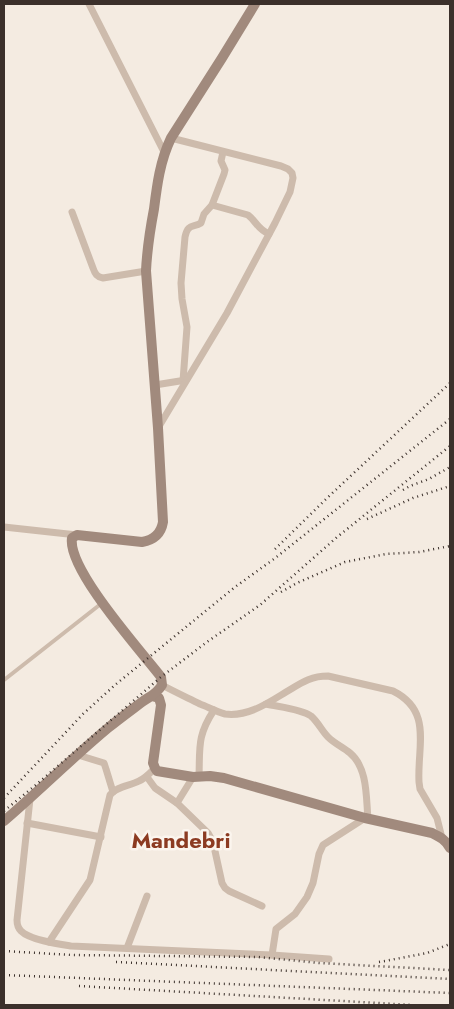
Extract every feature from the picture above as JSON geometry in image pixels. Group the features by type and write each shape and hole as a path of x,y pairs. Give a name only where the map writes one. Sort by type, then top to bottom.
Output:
{"street":[{"path":"89,4 164,152"},
{"path":"4,527 142,542 148,541 159,533 163,522 146,271 148,243 159,176 164,152 171,138 255,4"},
{"path":"158,428 185,380 227,313 290,192 293,178 292,173 288,169 281,166 171,138"},
{"path":"185,380 187,327 181,283 185,237 189,228 201,223 204,214 212,205 225,172 221,161 223,152"},
{"path":"212,205 248,215 260,230 269,234"},
{"path":"72,212 98,277 103,278 146,271"},
{"path":"155,385 185,380"},
{"path":"77,534 72,538 72,542 75,555 85,577 102,603 161,677 162,686"},
{"path":"162,686 224,713 242,713 254,710 310,678 319,676 328,676 393,691 403,696 410,703 421,725 420,789 437,818 442,838"},
{"path":"4,821 78,754 162,686"},
{"path":"49,942 90,880 110,795 147,777 154,768 161,705 159,698 152,696"},
{"path":"266,704 301,711 309,715 326,736 357,760 364,776 367,819"},
{"path":"177,803 196,776 201,734 214,710"},
{"path":"78,754 104,763 113,792"},
{"path":"154,768 162,772 224,778 367,819 432,833 442,838 450,848"},
{"path":"147,777 155,788 177,803 208,833 213,842 225,888 262,906"},
{"path":"30,799 17,920 17,926 21,932 49,942 71,946 272,954 329,959"},
{"path":"272,954 276,929 295,914 311,889 323,845 367,819"},
{"path":"28,823 101,837"},
{"path":"127,948 147,896"}],"lane":[{"path":"4,680 102,603"}],"railway":[{"path":"275,549 450,383"},
{"path":"4,798 83,714 115,685 235,587 274,559 450,419"},
{"path":"4,811 161,677 260,605 336,538 450,446"},
{"path":"403,490 429,479 450,467"},
{"path":"367,519 413,498 450,486"},
{"path":"281,592 345,562 386,554 419,552 450,546"},
{"path":"379,962 427,953 450,944"},
{"path":"4,951 72,955 258,957 319,963 450,970"},
{"path":"116,962 450,979"},
{"path":"4,975 450,993"},
{"path":"79,986 413,1005"}],"district":[{"name":"Mandebri","path":"181,840"}]}
